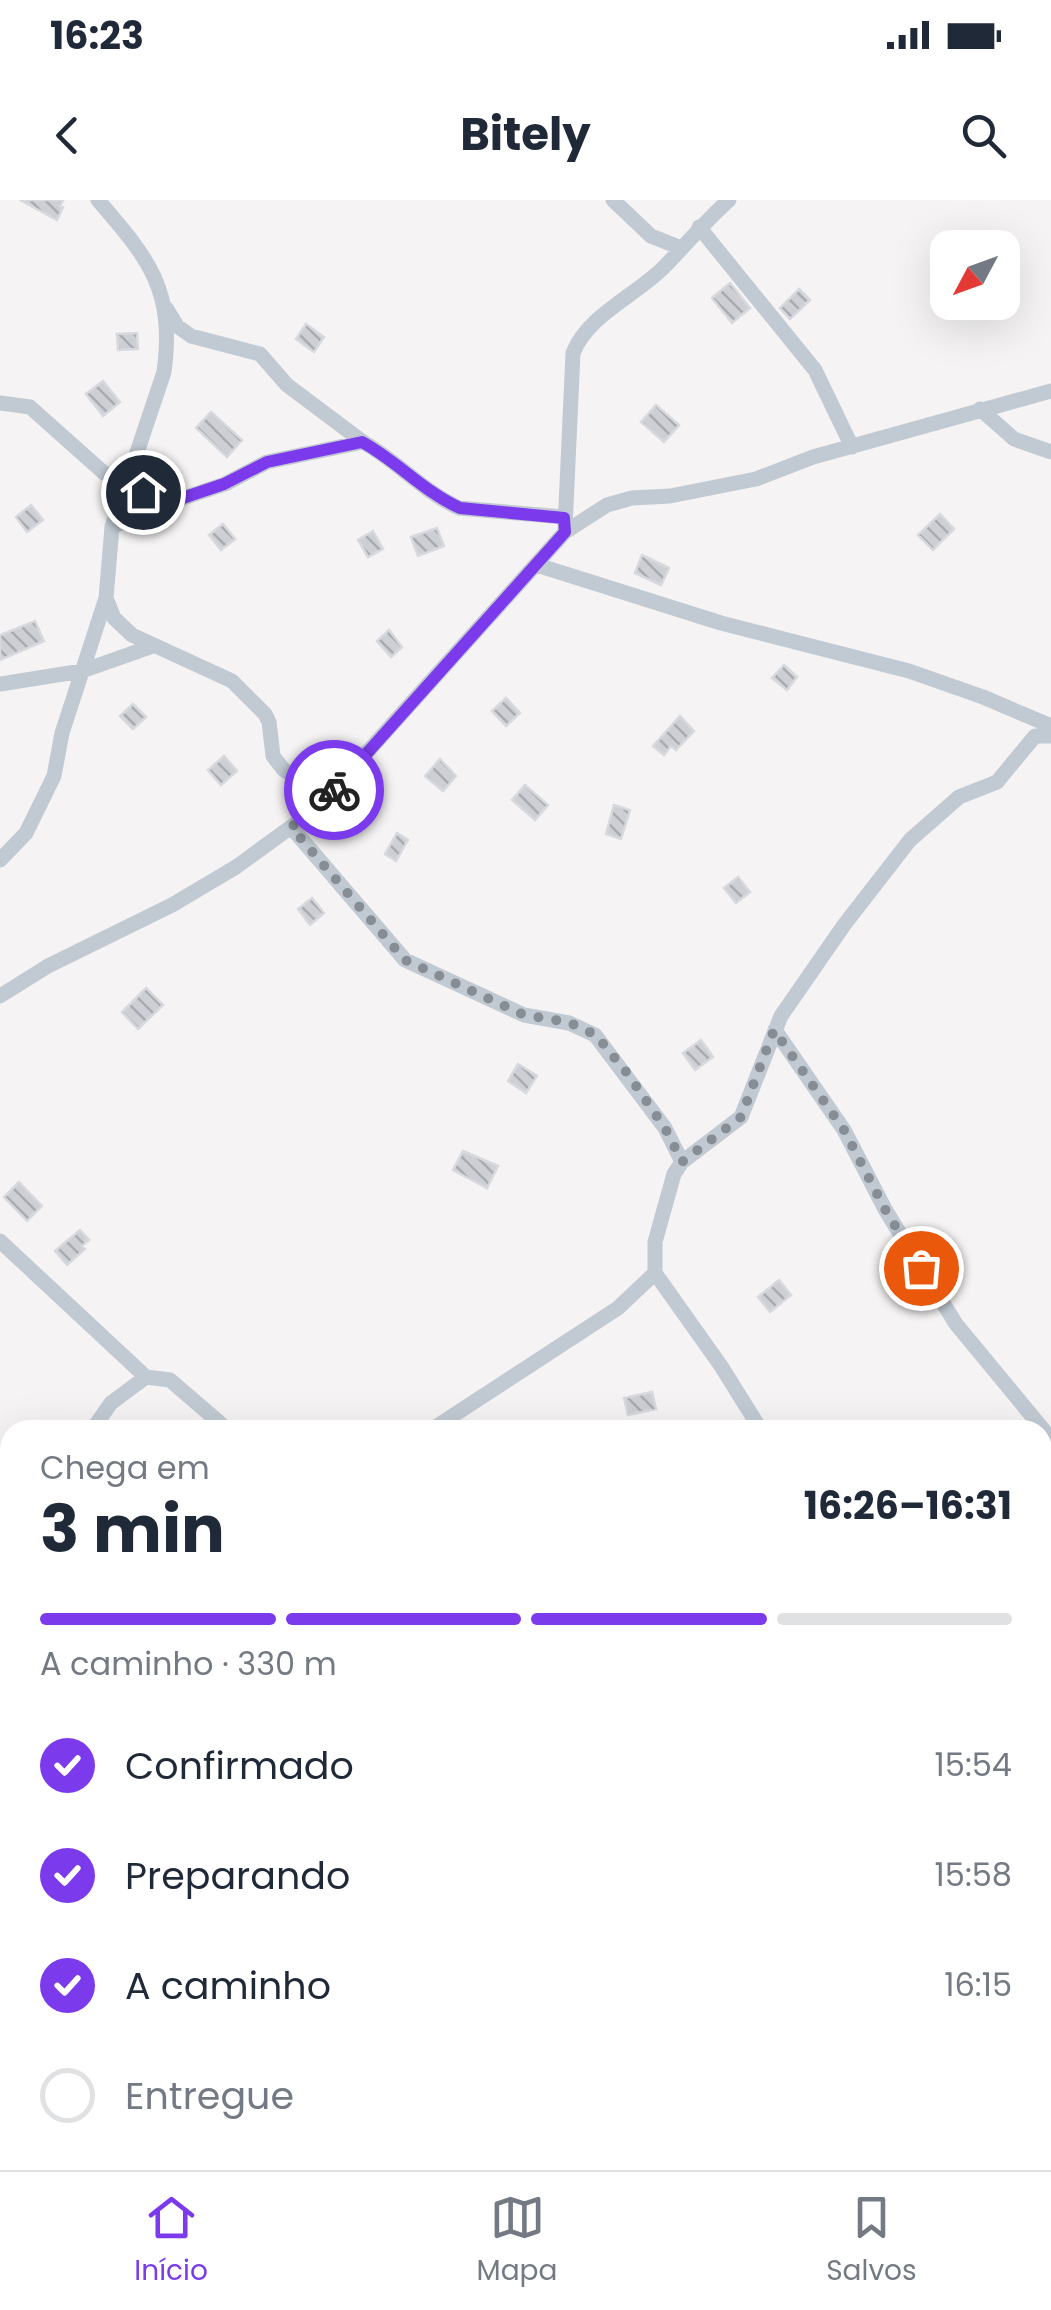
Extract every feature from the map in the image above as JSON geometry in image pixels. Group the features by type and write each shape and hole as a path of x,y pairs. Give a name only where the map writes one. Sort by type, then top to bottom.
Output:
{"street":[{"path":"0,860 26,833 54,776 62,733 106,598 112,527 164,372 165,306 159,282 131,238 98,200"},
{"path":"613,200 652,236 681,248"},
{"path":"0,996 48,966 172,905 236,867 326,799 537,565 565,525 568,424 576,344 592,324 640,288 729,200"},
{"path":"699,227 816,370 852,447"},
{"path":"165,306 176,326 191,336 260,354 287,385 362,442 392,459 445,502 460,508 565,525 620,502 724,487 1051,391"},
{"path":"0,404 30,407 104,473 125,480 162,505"},
{"path":"980,409 1014,438 1051,452"},
{"path":"112,527 224,484 267,462 362,442"},
{"path":"537,565 721,623 909,671 1051,726"},
{"path":"106,598 114,618 132,635 232,682 265,714 273,756 283,769 326,799"},
{"path":"0,684 82,672 153,646"},
{"path":"756,1420 655,1273 655,1242 674,1174 682,1162 741,1117 781,1016 910,840 959,797 997,782 1035,736 1051,736"},
{"path":"291,827 405,960 524,1015 568,1022 596,1035 665,1128 682,1162"},
{"path":"774,1030 844,1130 886,1211 956,1324 1035,1420"},
{"path":"0,1241 146,1377 170,1380 216,1420"},
{"path":"446,1420 618,1308 655,1273"},
{"path":"99,1420 111,1403 146,1377"}],"building":[{"path":"20,200 63,200 63,207 57,220"},
{"path":"730,283 750,308 732,323 712,298"},
{"path":"799,289 810,300 790,319 780,308"},
{"path":"306,324 324,337 314,352 296,339"},
{"path":"137,333 138,349 118,350 117,334"},
{"path":"103,381 120,402 103,416 86,394"},
{"path":"656,405 679,425 664,442 641,422"},
{"path":"211,412 242,440 227,457 196,428"},
{"path":"31,505 43,520 27,532 16,517"},
{"path":"940,514 954,529 933,550 918,535"},
{"path":"223,524 235,539 221,550 209,535"},
{"path":"437,528 444,546 418,556 411,537"},
{"path":"373,531 383,549 368,557 358,540"},
{"path":"642,555 669,568 661,585 635,573"},
{"path":"35,621 44,641 0,660 0,635"},
{"path":"389,630 402,647 391,657 377,641"},
{"path":"784,665 797,677 787,690 772,678"},
{"path":"506,698 520,713 506,726 492,711"},
{"path":"133,704 146,717 133,729 120,716"},
{"path":"680,716 694,731 676,750 671,746 664,755 653,746"},
{"path":"224,756 237,771 221,785 208,770"},
{"path":"440,759 456,776 443,791 425,776"},
{"path":"525,785 548,805 535,820 512,800"},
{"path":"614,805 630,810 621,839 606,834"},
{"path":"397,833 408,840 396,861 385,854"},
{"path":"738,877 750,892 736,903 724,888"},
{"path":"312,898 324,913 310,925 298,909"},
{"path":"146,988 163,1005 138,1029 122,1012"},
{"path":"701,1040 713,1057 695,1070 683,1053"},
{"path":"518,1064 537,1076 526,1093 508,1081"},
{"path":"463,1151 498,1166 487,1188 453,1170"},
{"path":"19,1182 42,1206 27,1221 4,1197"},
{"path":"80,1230 89,1240 67,1265 55,1251"},
{"path":"779,1280 791,1295 770,1312 758,1297"},
{"path":"652,1392 656,1409 628,1415 624,1398"}],"way so far":[{"path":"334,790 318,808 291,827 405,960 524,1015 568,1022 596,1035 665,1128 682,1162 741,1117 774,1030 844,1130 921,1268"}],"route":[{"path":"143,492 162,505 235,480 267,462 362,442 392,459 445,502 460,508 564,518 565,532 334,790"}]}
